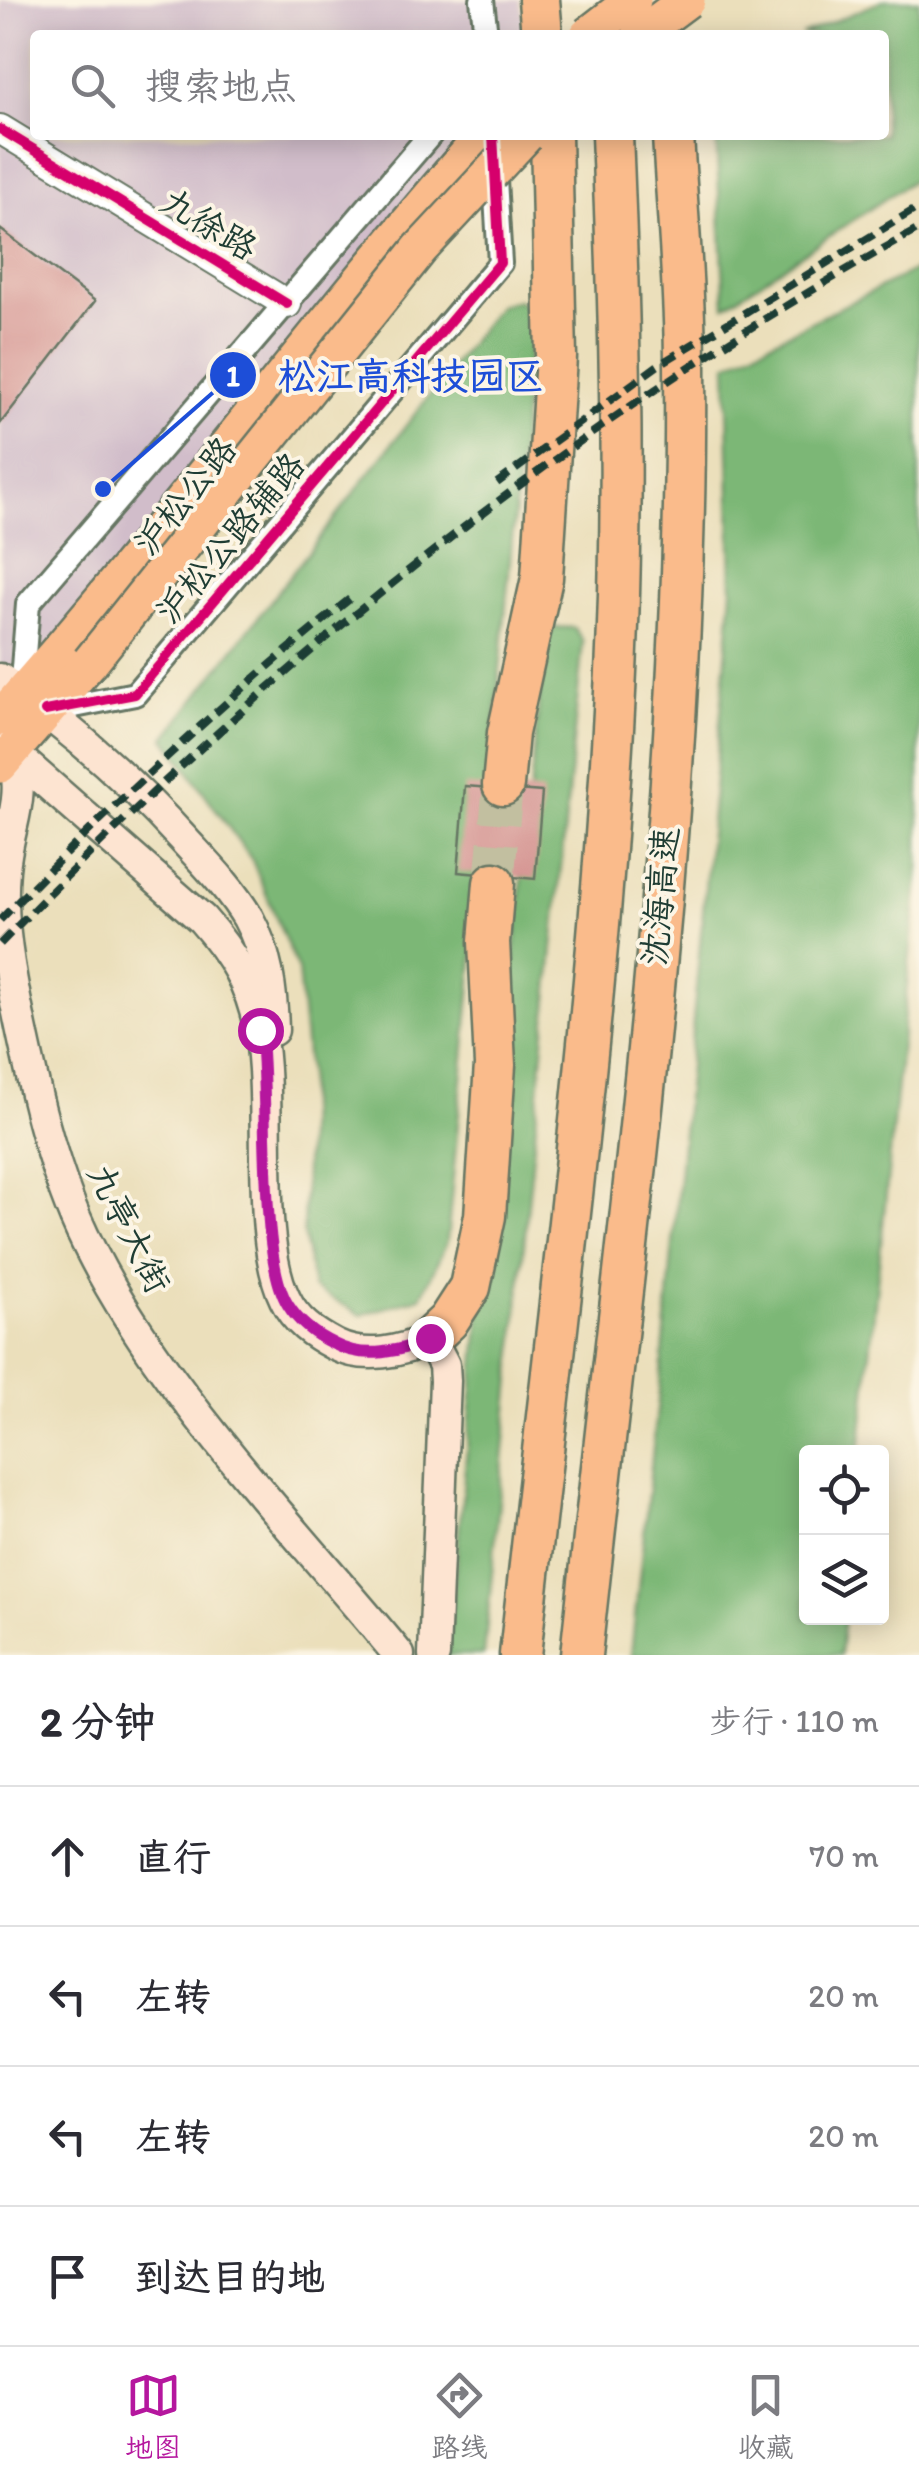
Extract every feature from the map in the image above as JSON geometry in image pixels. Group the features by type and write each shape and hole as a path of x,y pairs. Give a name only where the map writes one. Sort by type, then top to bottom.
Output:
{"highway":[{"path":"539,0 542,30"},
{"path":"600,0 603,30"},
{"path":"660,0 663,30"},
{"path":"503,785 513,706 542,578 556,357 551,140"},
{"name":"沈海高速","path":"520,1655 601,887 618,626 621,362 612,140"},
{"name":"沈海高速","path":"581,1655 662,892 679,628 685,363 673,140"},
{"path":"430,1338 454,1313 470,1286 484,1216 495,1064 489,942 494,883"}],"main road":[{"path":"594,30 633,0"},
{"path":"647,30 688,0"},
{"name":"沪松公路","path":"77,654 394,238 480,140"},
{"name":"沪松公路","path":"4,753 17,700 77,654 420,249 521,140"},
{"path":"17,700 129,780 221,880 248,918 272,990 266,1079 272,1251 286,1302 302,1324 342,1349 389,1352 430,1338 444,1365 434,1655"},
{"path":"4,753 202,919 231,952 250,990 266,1079"},
{"name":"九亭大街","path":"4,753 20,798 4,867 3,920 15,996 55,1163 77,1220 172,1379 399,1655"}],"street":[{"path":"482,0 485,30"},
{"name":"九徐路","path":"0,130 287,304"},
{"path":"17,700 28,604 426,140"},
{"name":"沪松公路辅路","path":"17,700 135,694 500,262 492,140"}],"shaded area":[{"path":"0,0 520,0 526,30 30,30 30,140 502,140 0,738"}],"green space":[{"path":"884,0 919,0 919,176 725,306 716,140 889,140 889,30 814,30"},
{"path":"919,268 919,867 861,1445 799,1445 799,1625 843,1625 840,1655 631,1655 663,1354 732,590 727,364"},
{"path":"518,300 533,312 447,1242 421,1297 361,1315 313,1288 303,1233 308,1074 298,970 252,860 165,738 499,305"},
{"path":"556,627 574,628 583,641 484,1655 447,1655 545,637"}],"building":[{"path":"0,229 95,301 0,424"},
{"path":"465,786 542,792 535,879 458,872"}],"tunnel":[{"path":"494,883 503,785"}],"railway":[{"path":"497,483 657,366 919,207"},
{"path":"0,944 210,740 432,552 669,381 792,302 919,229"},
{"path":"0,920 171,753 351,598"}],"cycle path":[{"path":"0,129 287,304"},
{"path":"45,711 135,694 500,263 493,140"}],"place":[{"name":"松江高科技园区","path":"103,489"}],"route":[{"path":"260,1030 266,1079 272,1251 286,1302 302,1324 342,1349 389,1352 430,1338"}]}
